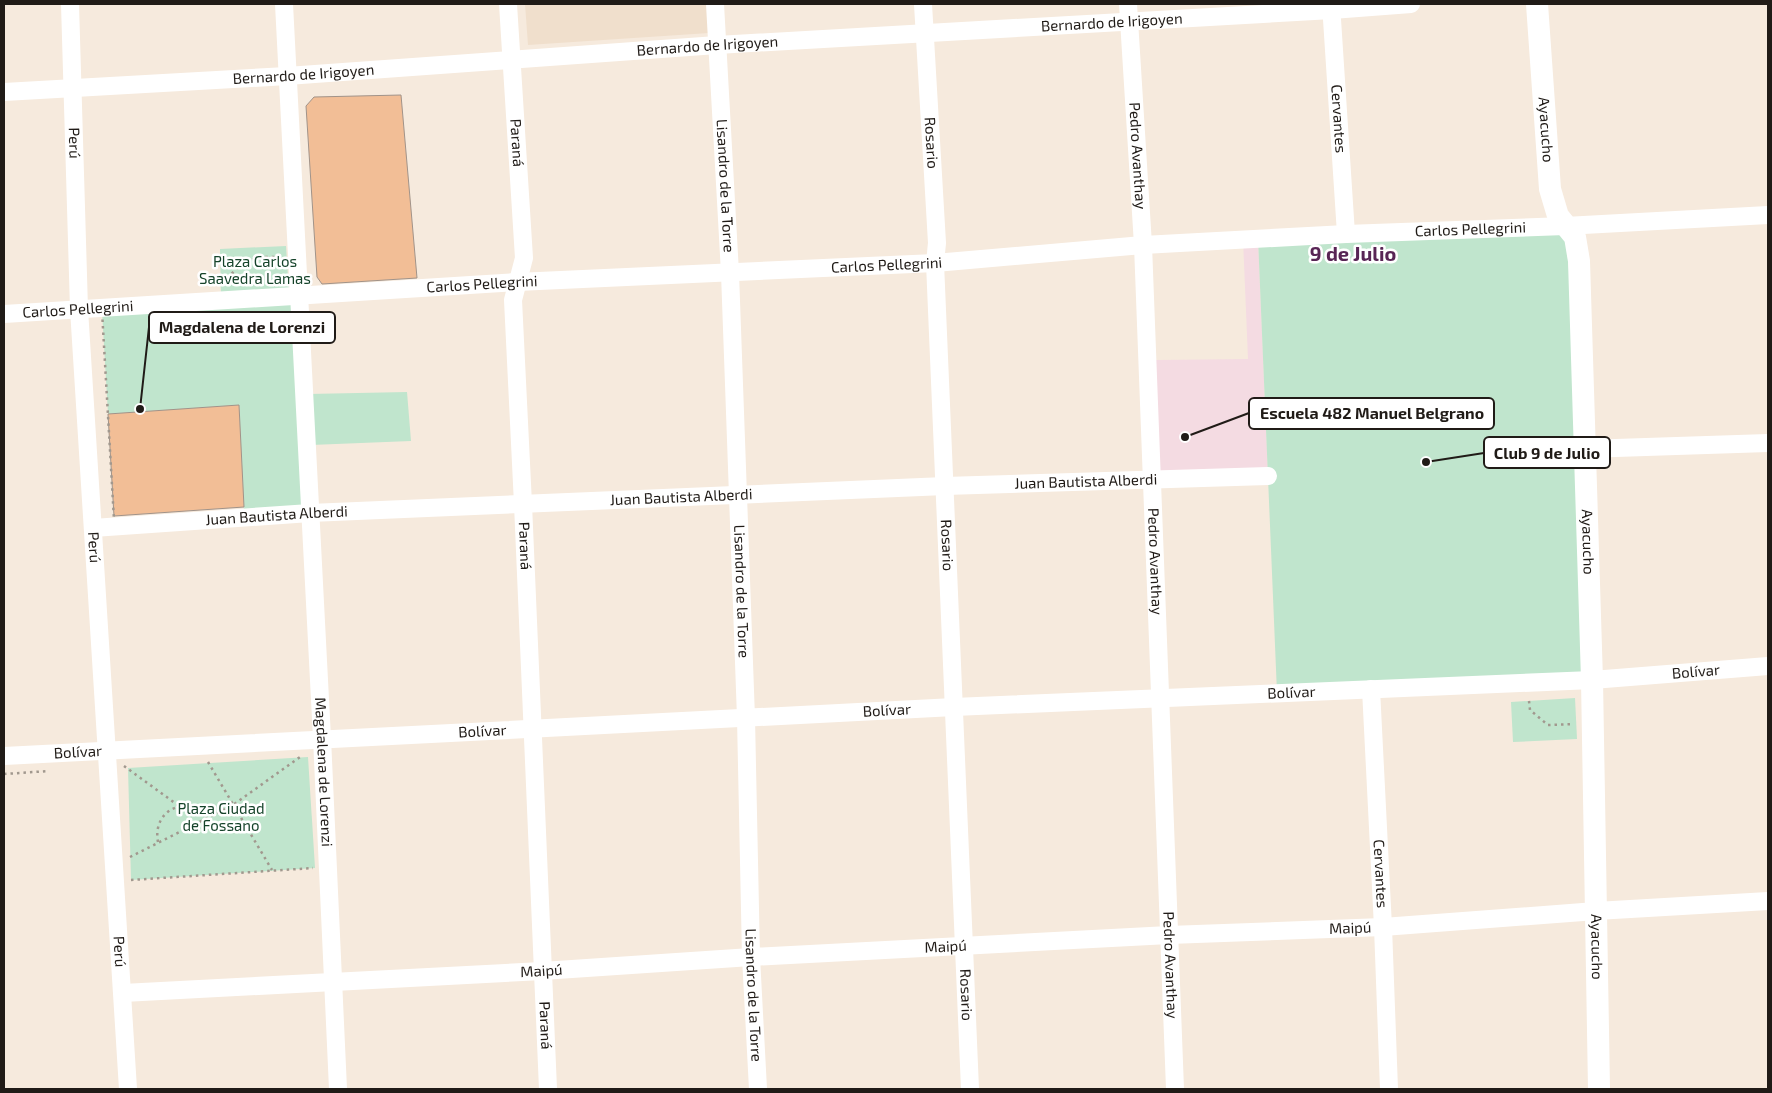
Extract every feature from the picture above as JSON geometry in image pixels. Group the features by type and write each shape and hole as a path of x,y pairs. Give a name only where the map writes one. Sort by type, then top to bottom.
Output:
{"street":[{"name":"Perú","path":"70,4 79,309 128,1089"},
{"name":"Magdalena de Lorenzi","path":"284,4 338,1089"},
{"name":"Paraná","path":"508,4 524,258 513,300 548,1089"},
{"name":"Lisandro de la Torre","path":"715,4 730,273 746,718 751,957 758,1089"},
{"name":"Rosario","path":"923,4 937,243 935,263 970,1089"},
{"name":"Pedro Avanthay","path":"1128,4 1143,245 1175,1089"},
{"name":"Bernardo de Irigoyen","path":"4,92 287,76 717,45 1129,22 1332,7 1411,4"},
{"name":"Ayacucho","path":"1537,4 1550,189 1558,216 1575,237 1579,261 1592,680 1599,1089"},
{"name":"Cervantes","path":"1332,7 1346,234"},
{"name":"Carlos Pellegrini","path":"4,314 517,282 935,263 1143,245 1768,215"},
{"path":"1585,449 1768,443"},
{"name":"Juan Bautista Alberdi","path":"94,528 310,513 945,486 1268,476"},
{"name":"Bolívar","path":"4,756 322,738 954,707 1592,680 1768,666"},
{"name":"Cervantes","path":"1371,689 1389,1089"},
{"name":"Maipú","path":"123,993 1169,935 1383,927 1596,911 1768,901"}],"path":[{"path":"228,291 228,277 245,261 264,257 287,257"},
{"path":"295,301 306,508 114,520 102,311 295,301"},
{"path":"1529,701 1530,710 1548,725 1576,724"},
{"path":"108,751 124,766 179,806 194,807 206,818"},
{"path":"130,864 130,857 233,804 302,756"},
{"path":"217,761 208,762 272,870"},
{"path":"124,766 133,766"},
{"path":"124,766 124,775"},
{"path":"158,842 157,828 160,821 179,806"},
{"path":"131,872 131,880 315,868"}],"shaded area":[{"path":"525,4 708,4 709,33 528,45"},
{"path":"1258,238 1268,476 1157,475 1156,360 1248,359 1243,239"}],"green space":[{"path":"1565,226 1585,449 1592,680 1277,693 1258,238"},
{"name":"Plaza Carlos Saavedra Lamas","path":"286,246 289,292 221,296 220,249"},
{"path":"295,301 306,508 244,512 239,405 108,414 102,311"},
{"path":"407,392 411,441 311,445 308,394"},
{"path":"1575,698 1577,739 1513,742 1511,702"},
{"name":"Plaza Ciudad de Fossano","path":"308,757 315,868 131,880 128,768"}],"building":[{"path":"401,95 417,278 322,284 317,277 306,106 314,97"},
{"path":"239,405 244,507 114,516 108,414"}],"place":[{"name":"Magdalena de Lorenzi","path":"140,409"},
{"name":"Escuela 482 Manuel Belgrano","path":"1185,437"},
{"name":"Club 9 de Julio","path":"1426,462"}],"district":[{"name":"9 de Julio","path":"1353,254"}]}
